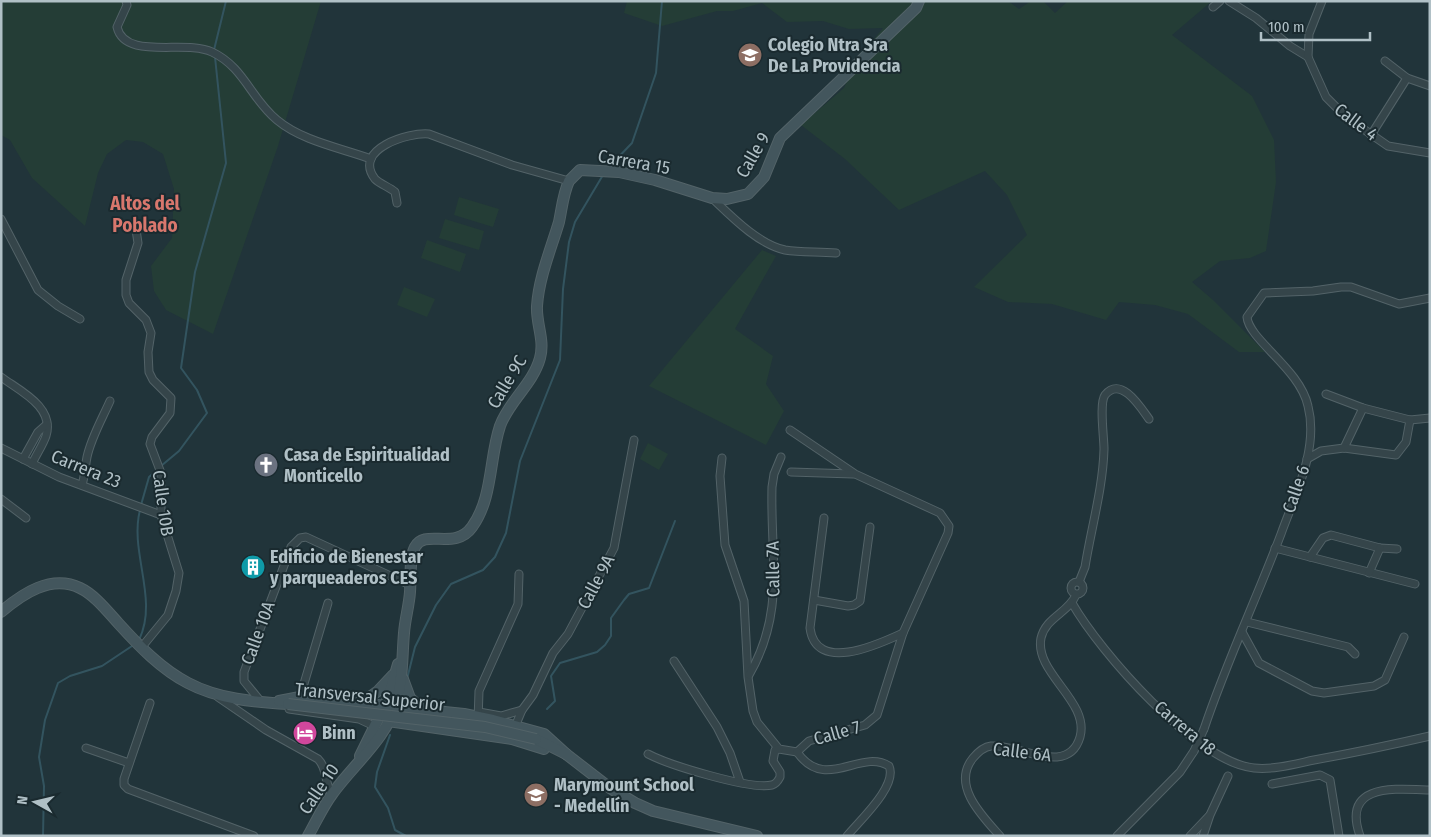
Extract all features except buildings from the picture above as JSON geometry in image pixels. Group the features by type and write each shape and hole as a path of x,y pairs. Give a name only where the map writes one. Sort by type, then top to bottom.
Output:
{"main road":[{"name":"Calle 9","path":"712,198 740,198 753,190 764,177 780,138 916,8 919,1"},
{"name":"Carrera 15","path":"568,181 580,170 619,172 655,180 712,198"},
{"name":"Calle 9C","path":"416,545 421,540 431,538 455,540 462,536 472,528 482,506 490,481 497,439 506,413 536,368 541,356 541,332 537,309 539,287 568,181"},
{"name":"Calle 10","path":"308,836 332,794 370,748 388,721 403,648 413,553 416,545"},
{"name":"Transversal Superior","path":"1,612 22,595 35,588 51,584 67,584 81,588 138,644 188,683 215,694 288,707 485,727 536,739 566,754 610,788 653,811 757,836"},
{"path":"360,704 399,672 406,692 424,710"},
{"path":"265,703 302,692 317,699 464,714 476,723 512,739 550,752 566,754"},
{"name":"Calle 10","path":"358,762 374,726 390,707"},
{"path":"388,721 451,730 476,723 515,725 544,734 566,754"}],"street":[{"path":"126,1 127,5 117,27 120,38 127,43 140,47 190,46 211,51 234,66 266,108 287,127 372,159"},
{"path":"1212,7 1220,1"},
{"path":"1229,1 1256,18 1290,46 1308,57"},
{"name":"Calle 4","path":"1322,1 1309,34 1308,57 1326,97 1346,117 1388,146 1430,153"},
{"path":"1385,61 1407,78 1430,86"},
{"path":"1371,135 1407,78"},
{"path":"397,203 395,192 376,180 372,173 372,159 381,146 419,133 429,134 520,167 568,181"},
{"name":"Carrera 15","path":"712,198 764,241 785,250 836,253"},
{"path":"1,219 38,290 58,306 80,319"},
{"name":"Calle 10B","path":"135,223 138,243 126,280 126,295 129,303 146,320 151,333 148,352 149,372 153,380 171,398 170,413 152,437 150,444 160,468 161,515 179,573 176,591 168,615 138,644"},
{"name":"Calle 6","path":"1117,836 1180,772 1194,752 1204,729 1218,686 1247,622 1276,548 1306,459 1311,423 1304,392 1288,368 1248,323 1247,316 1251,309 1264,293 1313,292 1341,287 1351,287 1399,304 1430,298"},
{"path":"1,377 44,410 47,424 46,437 32,464"},
{"name":"Calle 6A","path":"1000,836 980,814 971,798 965,782 966,769 978,752 986,747 1001,746 1050,758 1069,753 1076,745 1082,725 1078,712 1047,664 1041,647 1041,639 1047,624 1072,602 1076,595 1071,586 1076,582 1080,582 1085,567 1104,452 1102,406 1105,396 1113,390 1122,390 1130,394 1149,419"},
{"path":"1326,394 1363,408 1410,420 1430,418"},
{"path":"82,485 87,472 87,459 92,440 110,401"},
{"path":"1344,448 1363,408"},
{"path":"1306,459 1327,450 1344,448 1396,455 1406,442 1410,420"},
{"path":"23,459 38,432 47,424"},
{"path":"790,430 855,474"},
{"name":"Calle 9A","path":"512,739 515,725 522,710 534,695 553,653 568,634 614,548 634,440"},
{"name":"Carrera 23","path":"1,448 32,464 82,485 161,515"},
{"name":"Calle 7A","path":"748,676 761,653 772,610 775,577 772,487 774,474 781,457"},
{"path":"722,458 720,476 725,545 744,601 748,676 757,722 779,749"},
{"path":"791,472 855,474"},
{"name":"Calle 7","path":"847,836 884,792 891,773 889,766 877,761 839,769 820,770 804,760 797,752 809,740 861,727 877,715 903,633 948,533 948,526 940,513 855,474"},
{"path":"1,499 26,518"},
{"path":"824,518 811,636 817,645 824,650 836,652 860,650 903,633"},
{"path":"814,600 848,606 860,601 870,527"},
{"path":"1310,557 1323,538 1331,535 1380,548 1397,549"},
{"name":"Calle 10A","path":"265,703 244,681 244,672 291,547 303,537 410,585"},
{"path":"1276,548 1415,584"},
{"path":"1369,572 1380,548"},
{"path":"519,574 518,604 479,691 476,723 522,710"},
{"name":"Carrera 18","path":"1072,602 1098,643 1139,688 1191,735 1222,758 1254,768 1282,766 1430,736"},
{"path":"302,692 328,603"},
{"path":"1247,622 1348,647 1355,654"},
{"path":"1242,632 1259,663 1312,691 1324,693 1374,686 1385,680 1404,637"},
{"path":"674,661 717,727 730,753 740,782"},
{"path":"215,694 266,730 324,764 328,788 332,794"},
{"path":"150,703 129,763 124,785 128,790 254,836"},
{"path":"288,707 359,719 374,726"},
{"path":"86,748 129,763"},
{"path":"648,754 679,768 740,782 764,785 778,782 780,772 773,756 775,750 797,752"},
{"path":"1272,784 1320,775 1327,776 1330,780 1339,836"},
{"path":"1203,836 1210,815 1228,776"},
{"path":"1360,836 1357,827 1359,804 1372,792 1387,788 1430,790"},
{"path":"1190,836 1210,815"},
{"name":"Calle 7","path":"854,836 861,820"}],"green space":[{"path":"1,1 321,1 278,146 213,334 166,310 154,291 151,266 172,238 174,189 163,154 143,142 126,140 107,154 98,173 85,226 32,178 10,140 1,135"},
{"path":"627,1 1008,1 1019,9 1031,1 1043,1 1055,13 1068,1 1212,1 1172,35 1252,96 1274,140 1276,182 1266,251 1250,258 1220,261 1192,282 1213,300 1265,352 1239,352 1188,314 1155,305 1119,302 1106,320 1052,304 1008,302 974,287 1027,235 1007,195 985,171 899,210 845,159 801,125 844,88 856,61 883,28 849,29 823,21 787,22 762,3 733,11 717,11 662,26 624,13"},
{"path":"459,197 499,209 493,227 454,215"},
{"path":"445,219 484,231 479,250 439,238"},
{"path":"427,240 466,254 460,272 421,258"},
{"path":"762,250 776,256 735,329 773,356 766,384 784,411 766,445 649,386"},
{"path":"404,287 435,299 427,317 397,305"},
{"path":"648,443 668,454 659,470 640,459"}],"waterway":[{"path":"214,50 226,1"},
{"path":"609,167 632,143 656,73 662,1"},
{"path":"161,466 179,451 207,413 197,390 181,368 195,272 226,163 215,57"},
{"path":"407,679 415,647 436,605 451,584 483,570 495,557 506,533 520,461 560,360 563,289 569,242 575,222 603,175"},
{"path":"141,505 149,477 157,470"},
{"path":"139,640 146,608 138,542 140,510"},
{"path":"547,709 555,701 551,676 560,663 597,652 611,636 611,618 624,600 629,594 649,588 675,521"},
{"path":"43,836 44,786 39,757 45,720 58,683 70,676 102,666 132,646"},
{"path":"390,735 377,772 375,787 388,808 395,830 406,836"}],"place":[{"name":"Colegio Ntra Sra De La Providencia","path":"750,55"},
{"name":"Casa de Espiritualidad Monticello","path":"266,465"},
{"name":"Edificio de Bienestar y parqueaderos CES","path":"253,567"},
{"name":"Binn","path":"305,733"},
{"name":"Marymount School - Medellín","path":"536,795"}],"district":[{"name":"Altos del Poblado","path":"145,214"}]}
